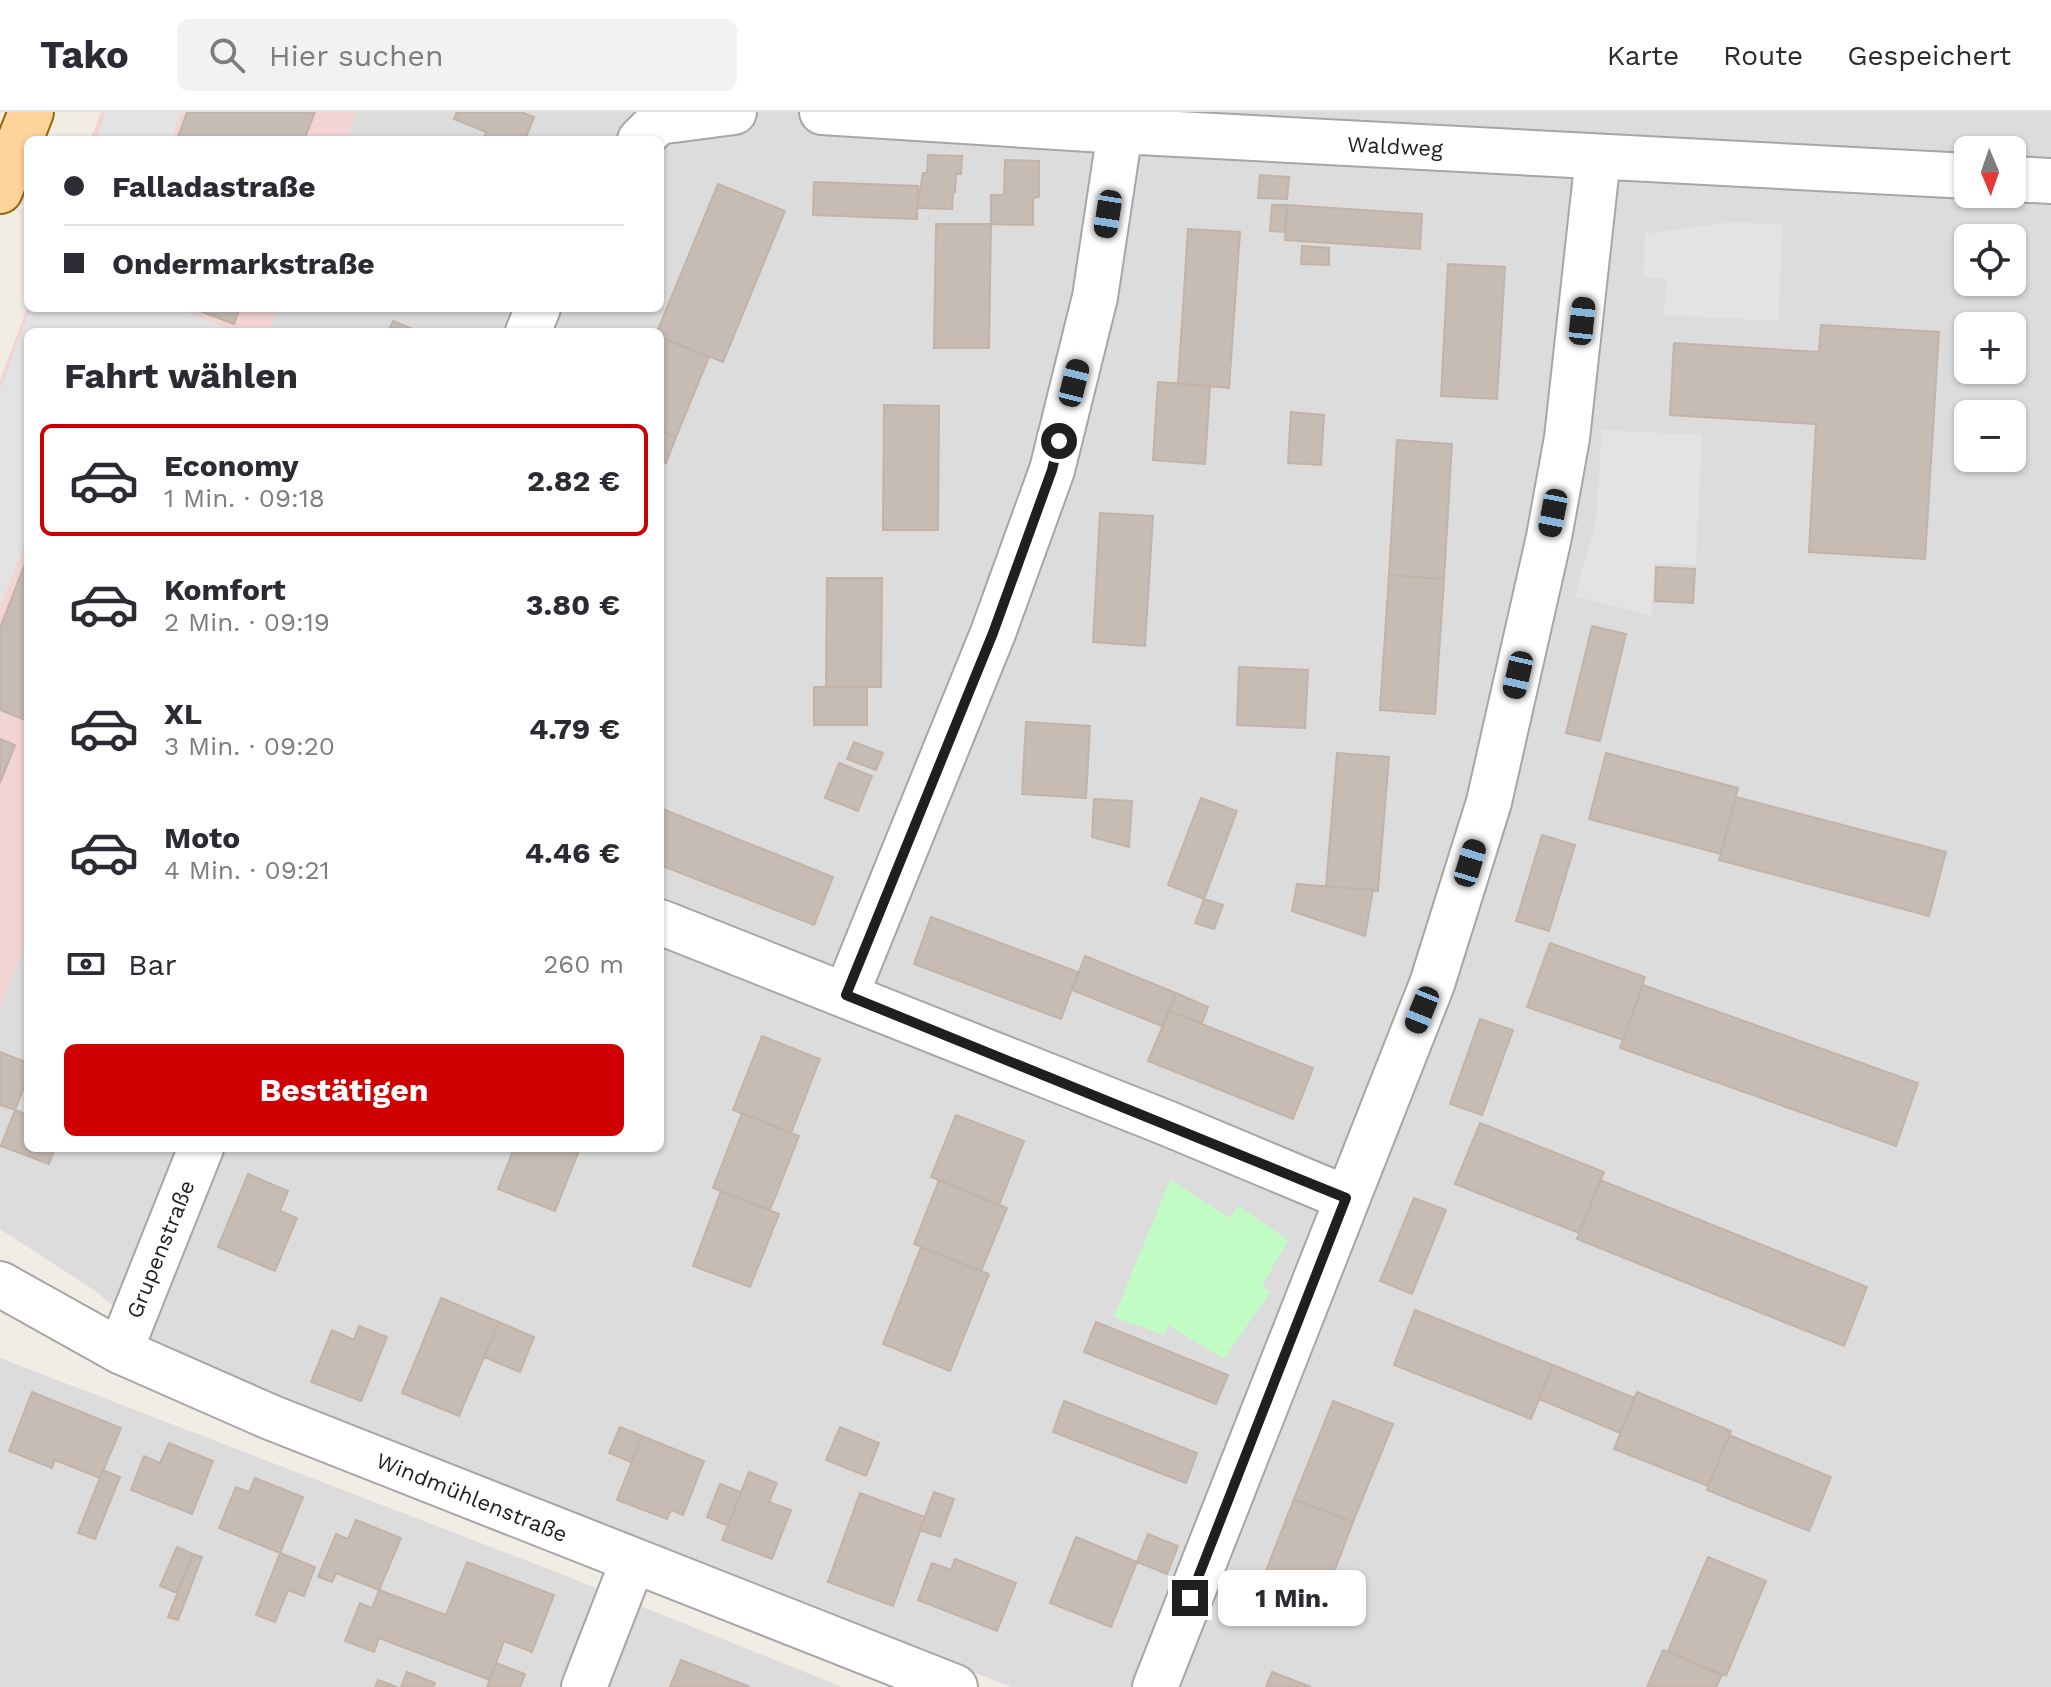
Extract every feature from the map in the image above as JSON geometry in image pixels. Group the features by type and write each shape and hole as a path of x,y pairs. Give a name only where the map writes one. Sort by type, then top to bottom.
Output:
{"main road":[{"path":"0,191 31,112"}],"street":[{"path":"649,131 734,112"},
{"name":"Waldweg","path":"822,112 946,116 1120,131 1954,175"},
{"path":"846,995 993,633 1052,470 1095,297 1120,131"},
{"path":"1155,1687 1432,984 1489,802 1549,537 1567,438 1598,157"},
{"path":"2026,180 2051,181"},
{"path":"664,924 1346,1198"},
{"name":"Grupenstraße","path":"120,1351 199,1152"},
{"name":"Windmühlenstraße","path":"0,1284 120,1351 270,1417 955,1687"},
{"path":"584,1687 633,1561"}],"shaded area":[{"path":"101,112 357,112 348,136 92,136"},
{"path":"106,112 181,112 172,136 97,136"},
{"path":"357,112 2051,112 2051,1687 1011,1687 234,1382 146,1336 97,1292 0,1229 0,1009 24,946 24,1152 664,1152 664,328 271,328 277,312 664,312 664,136 348,136"},
{"path":"1732,222 1783,225 1778,321 1664,315 1667,279 1643,277 1645,234"},
{"path":"25,312 277,312 271,328 24,328 24,946 0,1009 0,380"},
{"path":"29,312 185,312 226,328 24,328 24,546 0,606 0,390"},
{"path":"1602,430 1702,435 1696,564 1655,563 1651,615 1575,596 1596,521"},
{"path":"0,1358 551,1570 842,1687 0,1687"}],"green space":[{"path":"1170,1180 1230,1218 1238,1206 1288,1240 1262,1286 1270,1292 1224,1359 1168,1325 1164,1335 1114,1317"}],"building":[{"path":"187,112 315,112 306,136 178,136"},
{"path":"457,112 521,112 534,117 527,136 484,136 486,132 454,119"},
{"path":"928,155 962,156 961,174 956,174 952,209 917,208 923,173 927,173"},
{"path":"1005,160 1039,161 1039,197 1033,198 1033,225 991,224 991,195 1004,195"},
{"path":"1260,175 1289,177 1287,199 1258,198"},
{"path":"814,182 918,186 917,219 813,215"},
{"path":"718,184 785,211 723,362 664,339 664,328 659,328"},
{"path":"1272,205 1287,205 1285,232 1270,231"},
{"path":"1287,205 1422,214 1420,249 1285,240"},
{"path":"936,224 991,224 989,348 934,348"},
{"path":"1188,229 1240,232 1229,388 1178,384"},
{"path":"1302,246 1329,248 1329,265 1301,264"},
{"path":"1448,264 1505,267 1497,399 1441,396"},
{"path":"202,312 238,312 234,324"},
{"path":"393,321 410,328 390,328"},
{"path":"1821,325 1939,332 1925,559 1809,552 1816,424 1670,415 1674,343 1819,352"},
{"path":"664,339 709,357 676,437 664,432"},
{"path":"1158,382 1210,386 1205,464 1153,460"},
{"path":"884,405 939,406 938,530 883,530"},
{"path":"1291,412 1324,415 1321,465 1288,463"},
{"path":"664,432 676,437 664,462"},
{"path":"1397,440 1452,444 1444,579 1389,575"},
{"path":"1100,513 1153,516 1145,646 1093,642"},
{"path":"24,566 24,719 0,710 0,628"},
{"path":"1656,567 1695,569 1693,603 1655,601"},
{"path":"1389,575 1444,579 1435,714 1380,710"},
{"path":"827,578 882,578 881,687 826,687"},
{"path":"1592,626 1626,634 1600,741 1566,733"},
{"path":"1239,667 1308,670 1305,728 1237,725"},
{"path":"814,687 867,687 867,725 814,725"},
{"path":"1026,722 1090,726 1086,798 1022,794"},
{"path":"0,739 15,745 0,783"},
{"path":"854,742 883,753 876,770 847,759"},
{"path":"1337,753 1389,757 1378,891 1326,886"},
{"path":"1606,753 1738,788 1721,854 1589,819"},
{"path":"839,763 872,776 858,811 825,798"},
{"path":"1736,797 1946,852 1929,916 1719,860"},
{"path":"1201,798 1237,811 1204,899 1168,885"},
{"path":"1094,799 1132,801 1129,847 1092,837"},
{"path":"664,810 833,877 814,925 664,867"},
{"path":"1542,835 1575,845 1549,931 1516,921"},
{"path":"1297,884 1373,890 1365,936 1292,911"},
{"path":"1204,899 1223,905 1214,929 1195,923"},
{"path":"931,917 1078,972 1061,1019 914,964"},
{"path":"1550,943 1645,977 1623,1040 1527,1007"},
{"path":"1085,956 1176,993 1162,1026 1072,990"},
{"path":"1643,985 1918,1083 1896,1146 1620,1048"},
{"path":"1176,993 1208,1007 1202,1023 1169,1011"},
{"path":"1169,1011 1313,1068 1293,1119 1148,1061"},
{"path":"1480,1019 1513,1030 1482,1115 1450,1104"},
{"path":"762,1036 820,1059 791,1133 733,1110"},
{"path":"0,1052 24,1061 24,1087 15,1110 0,1105"},
{"path":"15,1110 24,1113 24,1152 54,1152 49,1164 1,1146"},
{"path":"742,1113 799,1136 770,1210 713,1188"},
{"path":"956,1115 1024,1141 999,1205 931,1177"},
{"path":"1480,1123 1604,1172 1579,1233 1455,1184"},
{"path":"512,1152 578,1152 555,1211 498,1189"},
{"path":"248,1174 288,1191 280,1211 297,1218 275,1271 218,1247"},
{"path":"939,1180 1007,1208 981,1271 914,1244"},
{"path":"1600,1180 1867,1287 1844,1346 1577,1239"},
{"path":"721,1191 779,1214 750,1287 693,1266"},
{"path":"1414,1198 1446,1210 1412,1294 1380,1281"},
{"path":"921,1247 989,1274 950,1371 883,1344"},
{"path":"441,1298 499,1322 459,1416 402,1393"},
{"path":"1415,1310 1553,1365 1531,1419 1394,1365"},
{"path":"499,1322 534,1337 520,1372 484,1357"},
{"path":"1096,1322 1228,1375 1216,1404 1084,1352"},
{"path":"359,1326 387,1337 361,1401 311,1382 332,1330 354,1340"},
{"path":"1553,1365 1635,1398 1620,1433 1539,1399"},
{"path":"32,1392 121,1428 100,1478 55,1460 52,1468 9,1451"},
{"path":"1637,1392 1731,1431 1708,1486 1614,1449"},
{"path":"1064,1401 1197,1453 1186,1483 1053,1432"},
{"path":"1333,1401 1393,1424 1353,1522 1294,1499"},
{"path":"620,1427 642,1436 631,1462 609,1453"},
{"path":"840,1427 879,1443 866,1476 826,1460"},
{"path":"1729,1435 1831,1477 1809,1531 1707,1490"},
{"path":"642,1436 704,1461 683,1515 671,1510 667,1519 617,1500"},
{"path":"169,1443 213,1461 192,1514 131,1490 144,1456 160,1463"},
{"path":"103,1470 120,1477 95,1539 78,1533"},
{"path":"749,1472 777,1483 769,1502 791,1510 772,1559 722,1540"},
{"path":"255,1478 303,1497 280,1553 219,1528 236,1487 249,1492"},
{"path":"720,1484 741,1492 728,1526 707,1517"},
{"path":"934,1492 954,1499 940,1537 920,1530"},
{"path":"860,1493 925,1517 893,1606 828,1582"},
{"path":"1294,1499 1353,1522 1317,1617 1257,1594"},
{"path":"356,1520 401,1538 379,1590 336,1573 332,1582 318,1577 336,1534 348,1539"},
{"path":"1148,1534 1178,1546 1167,1574 1137,1562"},
{"path":"1076,1537 1137,1562 1111,1627 1050,1603"},
{"path":"177,1547 193,1554 177,1593 160,1586"},
{"path":"280,1553 315,1567 304,1596 288,1590 275,1622 256,1615"},
{"path":"193,1554 202,1557 178,1620 168,1617"},
{"path":"1708,1557 1766,1581 1726,1676 1668,1651"},
{"path":"955,1559 1016,1583 997,1631 918,1600 932,1563 951,1570"},
{"path":"467,1562 554,1595 532,1652 504,1641 490,1680 379,1638 374,1652 345,1641 360,1603 372,1608 379,1590 446,1615"},
{"path":"1663,1650 1722,1675 1716,1687 1647,1687"},
{"path":"681,1660 750,1687 670,1687"},
{"path":"496,1663 525,1674 520,1687 487,1687"},
{"path":"407,1672 435,1683 433,1687 401,1687"},
{"path":"1272,1672 1311,1687 1266,1687"},
{"path":"378,1680 397,1687 375,1687"}],"route":[{"path":"1059,441 1052,470 993,633 846,995 1346,1198 1190,1598"}]}
